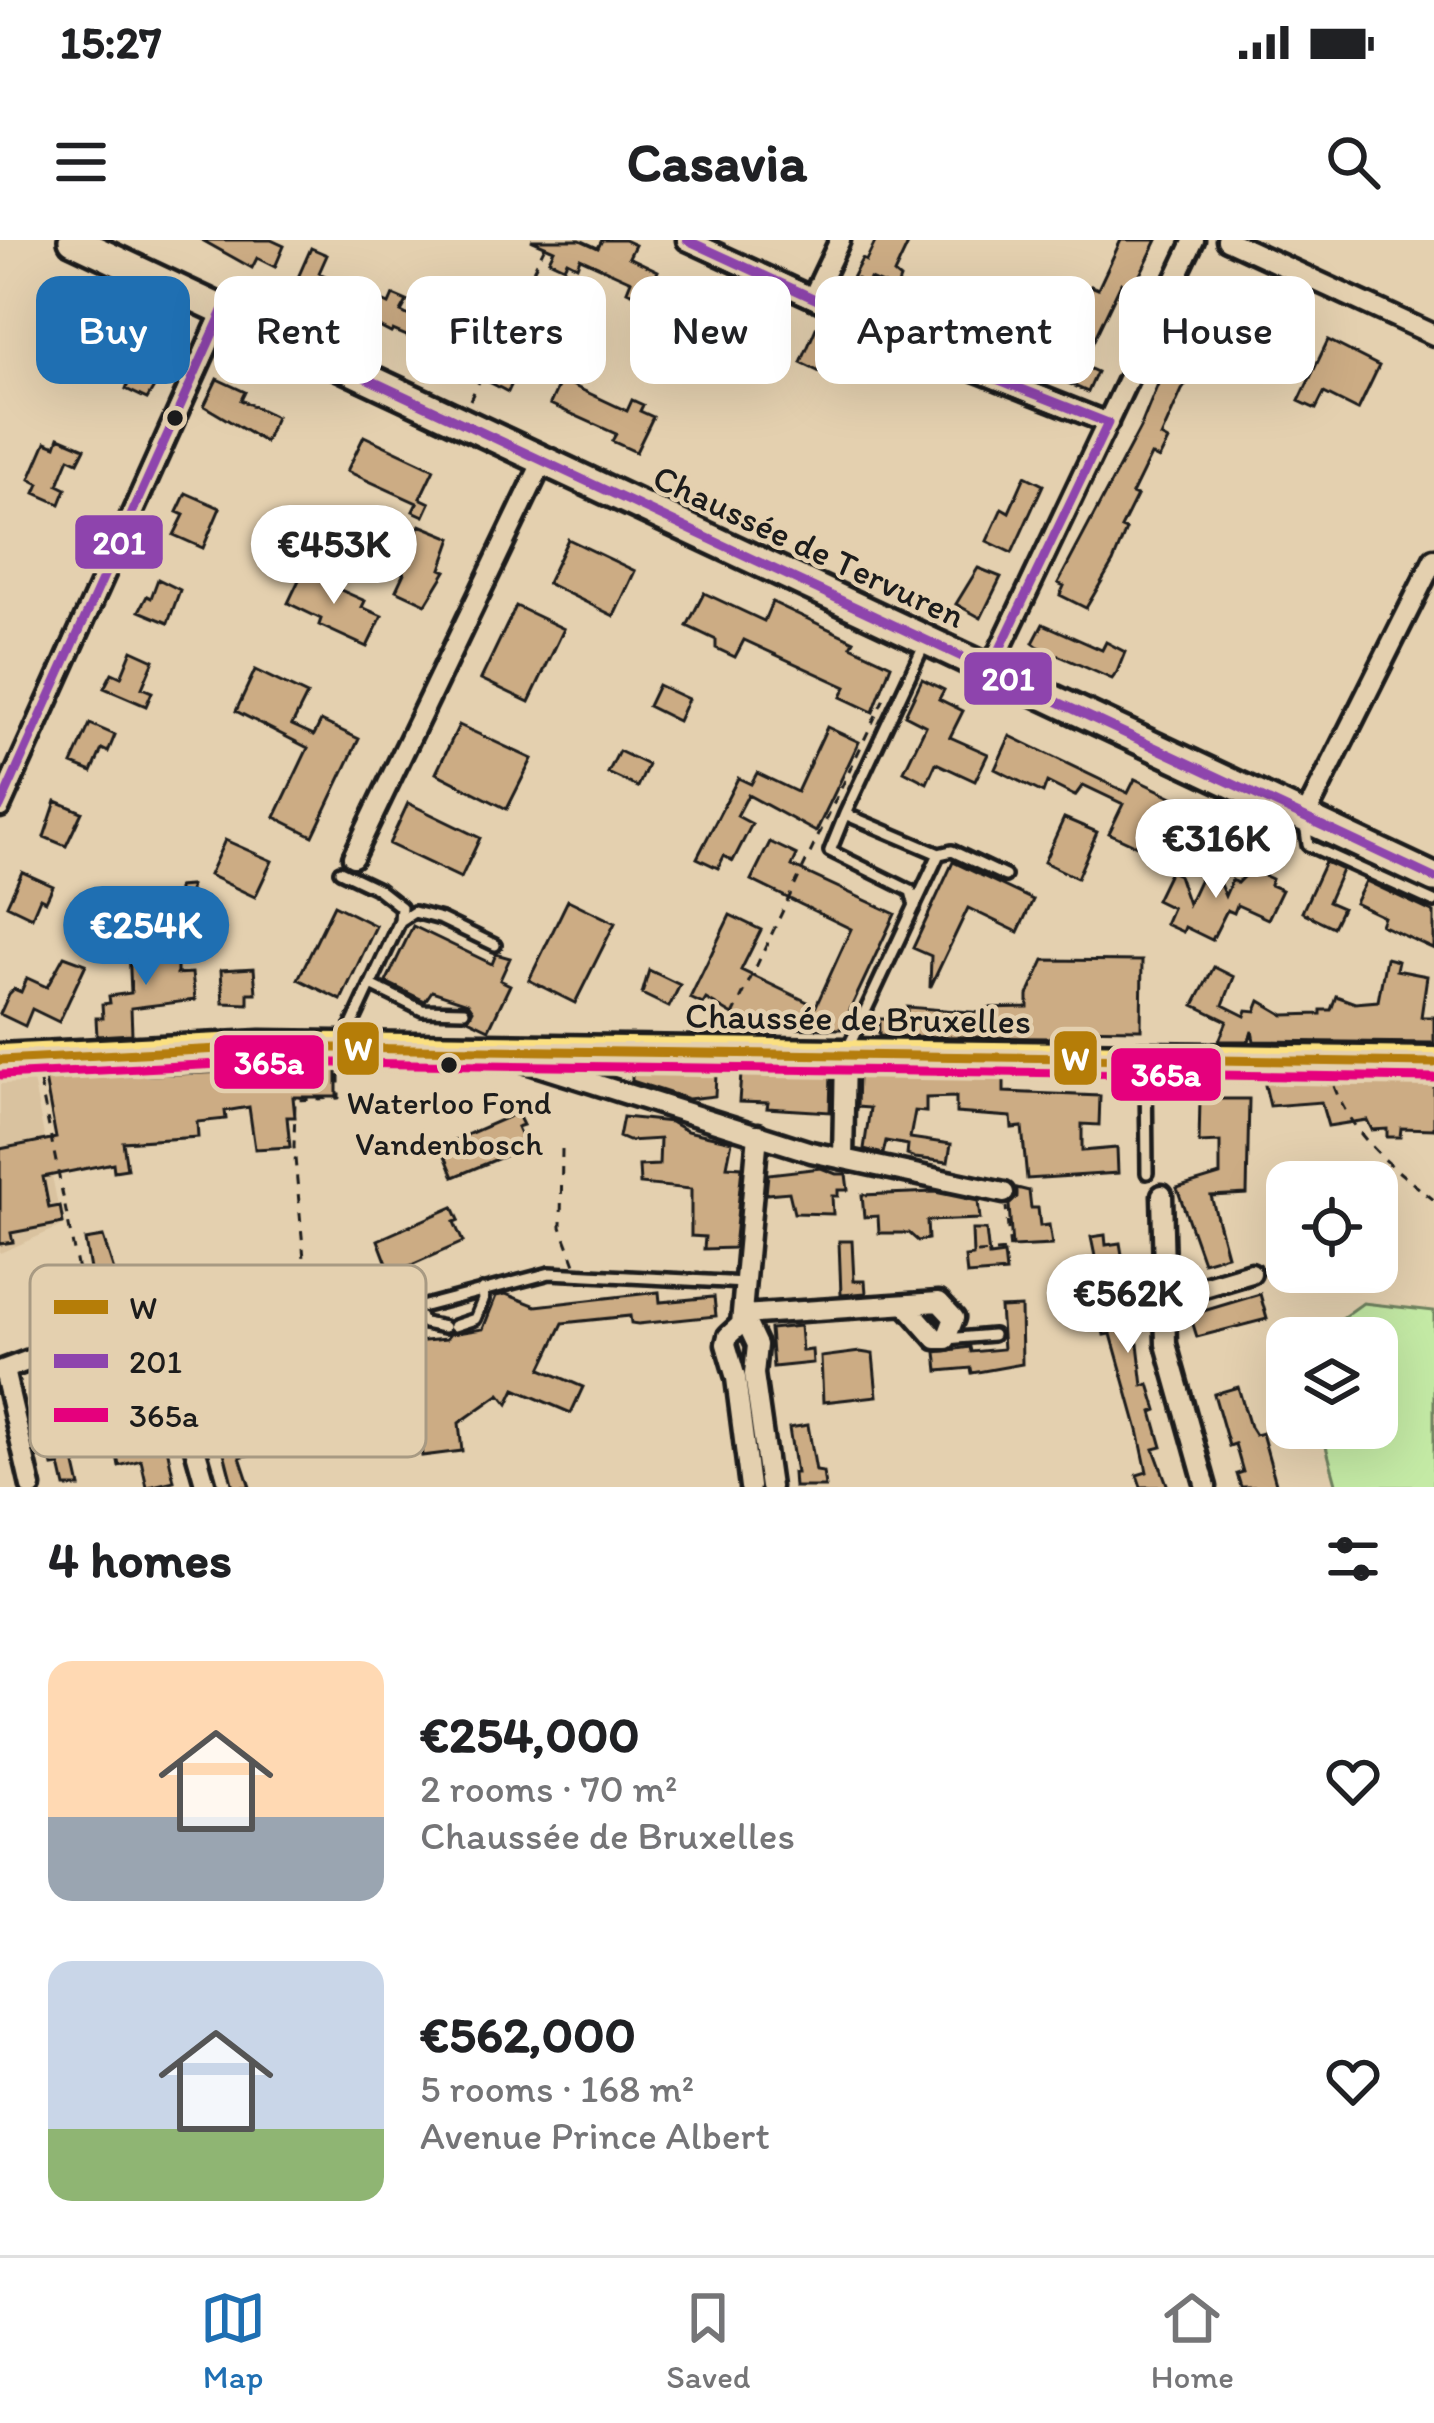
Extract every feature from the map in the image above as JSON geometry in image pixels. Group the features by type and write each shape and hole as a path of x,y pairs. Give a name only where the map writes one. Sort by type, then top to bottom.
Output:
{"main road":[{"name":"Chaussée de Tervuren","path":"73,240 214,307"},
{"name":"Chaussée de Tervuren","path":"382,384 1434,878"},
{"name":"Chaussée de Bruxelles","path":"0,1060 261,1047 1434,1064"}],"street":[{"path":"687,240 941,357 1108,423"},
{"path":"813,297 840,240"},
{"path":"990,670 1194,240"},
{"path":"1227,240 1434,334"},
{"path":"0,808 214,331"},
{"path":"347,864 543,461"},
{"path":"1305,818 1434,560"},
{"path":"492,1051 843,1159 1004,1193"},
{"path":"843,1159 845,1054"},
{"path":"750,1487 736,1378 726,1344 741,1319 758,1134"},
{"path":"1162,1195 1166,1344 1206,1487"},
{"path":"1162,1299 1250,1273"},
{"path":"741,1319 939,1302 954,1318 946,1339 936,1339 907,1306"},
{"path":"741,1319 757,1345 754,1375 770,1487"},
{"path":"2,1370 31,1487"},
{"path":"198,1457 206,1487"}],"lane":[{"path":"915,907 911,891 830,851 927,640"},
{"path":"845,814 939,854 952,851 1005,876"},
{"name":"Chaussée de Tervuren","path":"1305,818 1308,845 1434,902"},
{"path":"845,1054 939,854"},
{"path":"346,1048 351,1027 400,921 401,907 347,864"},
{"path":"400,921 414,912 429,915 495,944"},
{"path":"370,985 422,1010 464,1011"},
{"path":"1146,1061 1147,1173"},
{"path":"426,1306 536,1275 574,1272 746,1283"},
{"path":"426,1323 449,1326 476,1319 482,1291"},
{"path":"946,1339 993,1335"}],"path":[{"path":"460,420 548,240"},
{"path":"714,1054 887,692"},
{"path":"305,1265 294,1147 295,1100 339,1098 346,1048"},
{"path":"35,1058 77,1265"},
{"path":"1329,1061 1341,1105 1358,1132 1434,1200"},
{"path":"562,1149 561,1227 573,1251 574,1272"},
{"path":"976,1253 1010,1251 1004,1193"}],"shaded area":[{"path":"26,1045 62,1226 0,1253 0,1046"}],"green space":[{"path":"1363,1303 1434,1311 1434,1487 1337,1487 1327,1449 1398,1449 1398,1317 1344,1317"}],"building":[{"path":"202,240 271,240 284,246 275,267 257,258 252,268"},
{"path":"531,240 580,240 598,248 602,240 624,240 635,245 629,257 658,271 656,276 630,276 630,281 580,258 577,266 567,261 564,267 549,260 554,250"},
{"path":"876,240 910,240 896,276 853,276 862,259 866,261"},
{"path":"1121,240 1157,240 1139,276 1119,276 1119,287 1095,338 1098,289"},
{"path":"311,248 327,255 319,273 326,276 299,276"},
{"path":"393,295 406,301 401,312 406,314 406,336 382,328 382,301 389,304"},
{"path":"815,330 815,370 801,363"},
{"path":"1328,340 1379,366 1358,410 1324,393 1316,409 1299,401 1307,384 1315,384 1315,367"},
{"path":"128,384 156,384 147,399 126,389"},
{"path":"215,384 228,384 245,392 241,400 276,417 265,442 204,406"},
{"path":"559,384 570,384 627,411 632,400 653,417 636,452 612,441 616,434 550,404"},
{"path":"1158,384 1186,384 1161,437 1168,441 1159,459 1151,455 1132,494 1137,496 1121,528 1126,530 1113,562 1086,608 1060,595 1064,586 1058,583 1140,428"},
{"path":"364,436 434,469 420,498 430,503 424,516 413,511 417,503 347,471"},
{"path":"59,437 85,448 78,462 69,458 58,485 66,489 60,504 35,493 39,484 30,479 46,442 56,446"},
{"path":"1025,476 1043,485 1012,553 987,541 1002,508 1009,512"},
{"path":"186,493 220,508 203,548 174,535 184,515 177,512"},
{"path":"420,525 452,538 441,569 446,571 426,604 396,590 404,573 398,571"},
{"path":"568,539 635,571 614,616 547,583"},
{"path":"307,563 329,573 325,583 365,601 362,607 382,616 367,647 319,625 321,619 288,603"},
{"path":"978,568 1001,577 981,618 956,604"},
{"path":"158,579 180,590 168,623 139,611 147,596 151,598"},
{"path":"704,593 764,621 772,602 854,641 851,646 891,665 873,712 841,697 846,687 744,640 735,657 716,648 716,640 687,626"},
{"path":"516,606 564,629 529,702 481,679"},
{"path":"1043,624 1102,650 1106,642 1125,652 1112,679 1033,643"},
{"path":"132,650 154,660 142,688 152,692 146,706 104,688 112,673 121,677"},
{"path":"255,670 307,695 292,725 314,735 321,721 359,739 313,836 275,817 308,748 236,711"},
{"path":"922,679 944,690 939,699 963,711 950,737 988,754 975,781 936,763 927,783 904,771 926,726 905,715"},
{"path":"658,685 688,699 678,721 648,706"},
{"path":"90,724 115,735 108,752 102,749 92,772 72,764"},
{"path":"459,725 532,759 507,809 436,773"},
{"path":"827,727 859,742 816,832 748,795 737,816 752,824 733,861 724,856 718,868 697,858 738,778 751,784 757,773 797,792"},
{"path":"1010,736 1128,793 1135,779 1179,800 1154,854 1109,833 1123,804 1083,785 1075,796 1047,782 1043,793 995,769"},
{"path":"619,751 648,765 638,787 608,773"},
{"path":"56,801 82,812 66,846 44,837"},
{"path":"408,803 480,838 461,878 389,844"},
{"path":"1064,818 1097,832 1077,878 1044,862"},
{"path":"225,840 272,861 255,897 209,875"},
{"path":"770,842 797,855 792,866 895,914 841,1029 736,1028 740,1019 706,999 703,1004 690,998 730,915 761,930 741,970 816,1006 851,929 751,880"},
{"path":"953,862 1033,900 1018,932 968,908 930,988 931,956 913,948"},
{"path":"1325,862 1342,870 1328,902 1342,908 1333,927 1302,912"},
{"path":"1208,870 1215,873 1225,896 1232,880 1237,883 1245,875 1272,879 1270,885 1282,890 1268,919 1237,905 1234,913 1227,910 1212,940 1185,927 1183,932 1165,924 1172,908 1156,900 1170,871 1178,875 1188,904"},
{"path":"22,872 53,886 46,901 40,898 32,917 7,905"},
{"path":"1366,881 1434,913 1434,949 1381,925 1384,917 1355,903"},
{"path":"190,886 191,930 167,931 166,897 178,897 178,887"},
{"path":"568,900 615,923 575,1003 529,980"},
{"path":"334,905 376,926 341,1000 298,979"},
{"path":"413,926 492,964 496,954 510,958 500,980 510,985 489,1029 468,1019 473,1010 468,1003 432,991 425,1001 386,982"},
{"path":"177,945 177,974 192,973 195,1000 131,1008 132,1034 97,1036 96,1018 103,1018 102,1004 110,1003 109,996 131,993 129,948"},
{"path":"64,956 86,964 59,1022 32,1009 25,1026 0,1014 9,994 14,989 21,992 27,978 47,987"},
{"path":"1386,958 1398,961 1396,970 1427,976 1421,1017 1434,1017 1434,1043 1254,1041 1252,1031 1249,1041 1219,1041 1227,1021 1194,1005 1214,967 1234,977 1223,1005 1245,1016 1247,1010 1256,1011 1260,1001 1284,1015 1321,1014 1321,1010 1331,1010 1336,996 1355,1003 1378,1001"},
{"path":"1044,960 1142,961 1141,1029 1062,1028 1049,1038 879,1036 879,1019 907,1019 907,1007 983,1013 984,1008 1028,1007 1028,995"},
{"path":"254,968 256,993 248,993 248,1004 223,1003 221,970"},
{"path":"649,970 680,985 669,1007 642,994"},
{"path":"337,1068 337,1097 293,1097 295,1117 287,1117 290,1147 255,1149 249,1107 225,1111 226,1119 197,1122 198,1137 123,1142 127,1169 114,1171 113,1163 43,1177 49,1208 60,1206 63,1223 11,1233 13,1242 0,1244 0,1149 56,1138 45,1079"},
{"path":"632,1072 716,1074 715,1096 688,1099 632,1081"},
{"path":"741,1074 831,1074 830,1112 739,1102"},
{"path":"858,1075 1004,1077 1004,1092 1100,1096 1099,1125 1082,1124 1082,1151 1117,1148 1118,1173 1027,1179 1022,1127 1012,1128 1011,1117 956,1113 956,1097 926,1098 926,1112 915,1111 910,1138 951,1144 948,1162 915,1158 907,1155 908,1145 886,1141 883,1154 864,1149 870,1108 857,1107"},
{"path":"1264,1081 1434,1084 1434,1129 1401,1128 1400,1137 1387,1137 1387,1129 1372,1130 1367,1120 1328,1126 1321,1102 1270,1106"},
{"path":"1200,1099 1249,1099 1247,1194 1211,1196 1227,1255 1203,1262 1177,1188 1220,1175 1220,1142 1199,1143"},
{"path":"517,1113 526,1147 454,1177 441,1146"},
{"path":"623,1117 671,1122 687,1131 732,1141 727,1166 742,1167 734,1248 704,1249 705,1237 691,1236 691,1189 640,1184 639,1166 659,1165 660,1139 619,1137"},
{"path":"821,1168 846,1174 848,1190 832,1196 833,1214 794,1213 789,1192 766,1194 768,1174"},
{"path":"1017,1188 1029,1191 1040,1226 1049,1225 1052,1245 1012,1247 1009,1205 1017,1197"},
{"path":"935,1192 978,1201 980,1219 927,1221 928,1239 918,1241 909,1233 879,1233 878,1216 864,1217 862,1195"},
{"path":"453,1207 463,1242 411,1265 388,1265 378,1240"},
{"path":"972,1230 986,1230 989,1256 1004,1254 1006,1272 967,1275 965,1257 973,1256"},
{"path":"1105,1235 1106,1245 1120,1243 1127,1284 1119,1285 1124,1311 1133,1345 1138,1344 1143,1386 1149,1384 1157,1410 1152,1412 1162,1447 1154,1449 1168,1487 1141,1487 1137,1475 1147,1472 1138,1430 1111,1334 1104,1335 1099,1307 1105,1305 1091,1237"},
{"path":"103,1237 112,1265 89,1265 85,1240"},
{"path":"839,1241 852,1241 854,1281 865,1281 866,1293 841,1295"},
{"path":"659,1292 660,1302 714,1297 716,1316 638,1324 631,1323 630,1316 563,1323 541,1369 583,1387 571,1413 515,1389 508,1404 500,1394 459,1423 462,1451 426,1456 426,1341 483,1329 496,1296 506,1294 536,1306"},
{"path":"1260,1294 1266,1317 1197,1337 1190,1315"},
{"path":"1021,1307 1022,1364 972,1373 971,1368 938,1371 936,1352 1003,1349 1000,1308"},
{"path":"800,1326 802,1351 812,1350 813,1363 773,1367 770,1329"},
{"path":"873,1354 877,1396 823,1402 821,1357"},
{"path":"1238,1387 1250,1427 1255,1435 1262,1433 1277,1487 1241,1487 1237,1474 1243,1472 1235,1444 1229,1446 1214,1394"},
{"path":"808,1425 816,1471 823,1472 825,1487 794,1487 789,1428"},
{"path":"51,1457 73,1457 80,1487 65,1487 60,1465 53,1466"},
{"path":"117,1457 169,1457 174,1481 147,1487 141,1460 119,1466"},
{"path":"225,1457 240,1457 250,1487 233,1487"}],"transit line":[{"name":"201","path":"687,240 941,357 1108,423"},
{"name":"201","path":"0,807 223,311 1434,878"},
{"name":"201","path":"990,670 1108,423"},
{"name":"W","path":"0,1060 261,1047 1434,1063"},
{"name":"365a","path":"1,1075 261,1062 1434,1078"}],"place":[{"name":"Waterloo Fond Vandenbosch","path":"449,1065"}]}
